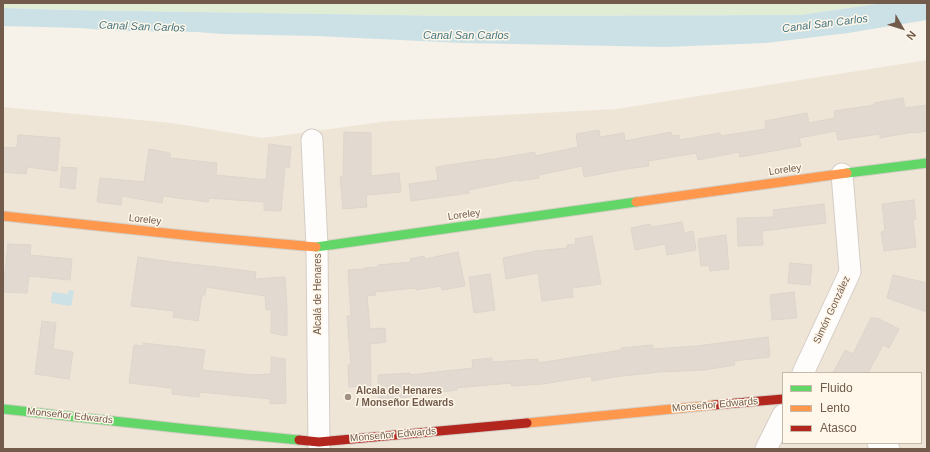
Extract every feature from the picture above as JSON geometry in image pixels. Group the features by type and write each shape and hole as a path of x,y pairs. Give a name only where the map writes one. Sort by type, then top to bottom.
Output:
{"street":[{"name":"Alcalá de Henares","path":"312,140 318,247 319,446"},
{"name":"Loreley","path":"3,216 204,238 318,247 927,163"},
{"name":"Simón González","path":"803,372 850,272 842,174"},
{"name":"Monseñor Edwards","path":"3,409 187,429 319,446 782,399"},
{"path":"766,449 782,417"},
{"path":"880,444 889,449"}],"shaded area":[{"path":"927,60 927,449 3,449 3,107 172,123 263,138 389,121 616,109"}],"green space":[{"path":"3,3 883,3 800,15 457,16 69,10 3,8"}],"water":[{"name":"Canal San Carlos","path":"883,3 927,3 927,20 848,33 766,43 666,47 462,43 316,36 116,31 80,28 3,26 3,8 457,16 800,15"},
{"path":"69,290 74,291 71,306 51,303 52,292 68,294"}],"building":[{"path":"903,98 905,108 927,105 927,131 880,138 880,134 838,140 836,131 799,138 801,146 740,157 739,152 698,160 696,153 648,161 649,166 584,177 582,166 539,175 539,178 518,180 468,190 469,193 411,201 409,184 438,180 436,167 535,152 535,156 578,147 576,134 599,130 600,137 624,133 625,141 671,132 672,136 679,135 680,140 720,133 721,136 766,129 765,121 807,113 809,123 835,118 834,111 875,105 874,103"},
{"path":"344,132 371,133 371,176 399,173 401,192 366,195 367,207 343,209 340,177 343,176"},
{"path":"18,135 60,138 57,171 27,167 26,174 3,172 3,147 17,148"},
{"path":"269,144 291,147 289,168 285,167 281,211 264,210 264,202 209,198 208,202 163,196 162,203 122,196 121,205 97,202 100,178 144,182 149,149 170,153 170,158 217,163 216,175 266,180"},
{"path":"62,167 77,168 75,189 60,187"},
{"path":"914,200 916,219 913,220 916,247 884,251 881,232 885,231 882,204"},
{"path":"824,204 826,223 762,231 763,245 738,246 737,218 774,217 773,210"},
{"path":"682,222 684,233 693,231 696,250 667,255 665,244 635,250 631,228 650,224 651,227"},
{"path":"726,235 729,269 710,271 709,265 701,266 698,239"},
{"path":"592,236 601,284 572,288 573,297 542,301 538,273 506,279 503,258 536,251 567,248 567,245 576,244 575,239"},
{"path":"8,244 31,245 30,255 72,259 70,280 29,276 27,293 3,292"},
{"path":"458,252 465,286 442,290 441,286 416,290 416,288 375,292 376,295 367,296 370,329 385,328 386,342 370,344 371,386 349,387 348,365 351,365 347,316 351,316 348,270 411,262 410,259 424,256 425,259"},
{"path":"138,257 256,272 255,279 285,277 287,336 271,333 271,309 266,310 265,296 206,287 205,295 202,295 198,321 173,317 174,311 131,306"},
{"path":"790,263 812,265 810,285 788,283"},
{"path":"490,274 495,310 474,313 469,277"},
{"path":"893,275 927,283 927,312 887,298"},
{"path":"794,292 797,318 772,320 770,295"},
{"path":"871,318 877,318 899,329 889,348 883,345 869,372 834,372 845,350 853,354"},
{"path":"42,321 56,323 53,349 73,352 69,379 35,374"},
{"path":"768,337 770,357 734,361 735,365 704,370 659,372 592,381 591,376 543,384 512,386 511,383 456,388 457,390 411,397 379,399 378,375 410,373 410,375 473,368 472,360 492,358 492,362 538,359 538,363 621,350 621,348 652,345 653,349 696,346"},
{"path":"143,343 205,350 202,370 253,375 271,374 271,357 285,359 286,403 270,404 270,399 200,392 199,397 172,394 172,388 129,383 134,345 143,346"}],"traffic: fast":[{"path":"847,173 927,163"},
{"path":"316,247 636,202"},
{"path":"3,409 299,440"}],"traffic: slow":[{"path":"636,202 847,173"},
{"path":"3,216 316,247"},
{"path":"527,423 714,405"}],"traffic: jam":[{"path":"714,405 782,399"},
{"path":"299,440 319,442 527,423"}],"place":[{"name":"Alcala de Henares / Monseñor Edwards","path":"348,397"}]}
